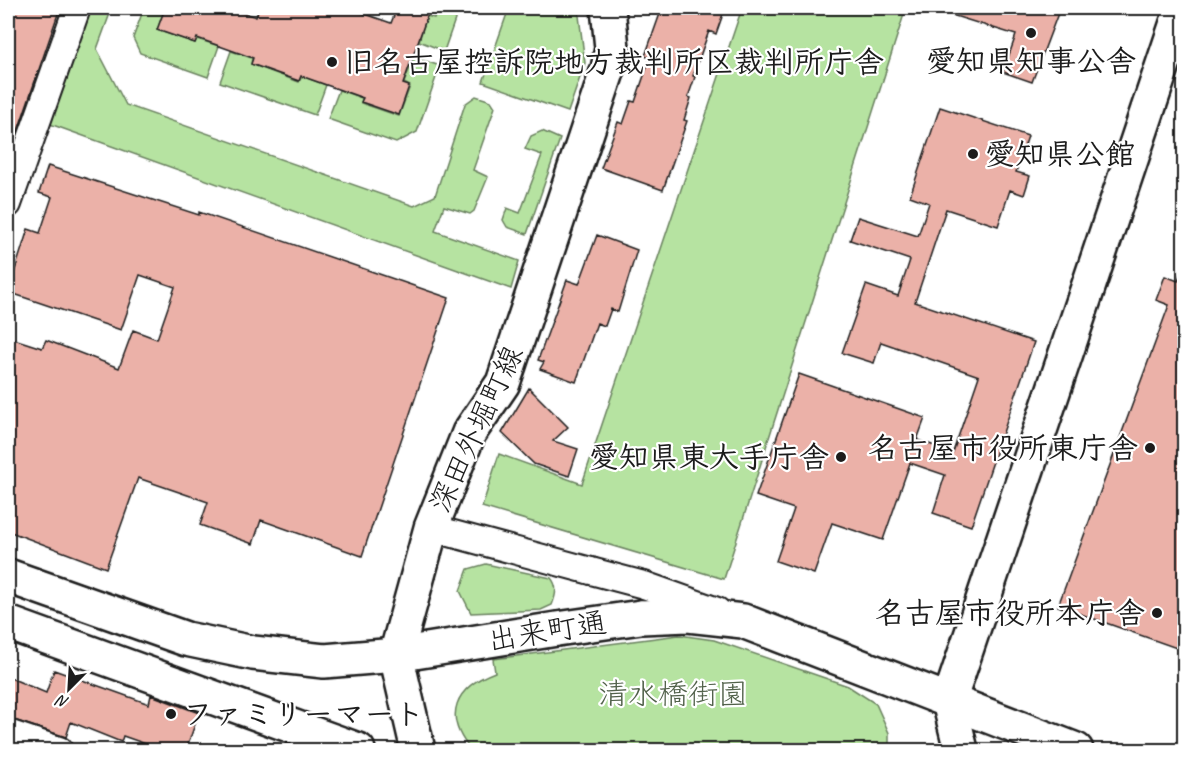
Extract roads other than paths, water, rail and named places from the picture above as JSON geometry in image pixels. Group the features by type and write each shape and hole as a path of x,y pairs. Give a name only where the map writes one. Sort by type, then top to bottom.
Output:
{"street":[{"path":"8,204 15,157 77,8"},
{"name":"深田外堀町線","path":"418,750 396,655 431,528 469,433 505,377 608,69 612,48 608,8"},
{"path":"961,750 949,701 1182,8"},
{"path":"431,528 664,590 743,621"},
{"name":"出来町通","path":"8,576 186,639 242,651 324,660 396,655 640,617 688,615 743,621 1076,750"},
{"path":"8,623 358,750"},
{"path":"8,733 59,750"}],"place":[{"name":"愛知県知事公舎","path":"1031,33"},
{"name":"旧名古屋控訴院地方裁判所区裁判所庁舎","path":"332,62"},
{"name":"愛知県公館","path":"973,154"},
{"name":"名古屋市役所東庁舎","path":"1150,448"},
{"name":"愛知県東大手庁舎","path":"841,457"},
{"name":"名古屋市役所本庁舎","path":"1157,613"},
{"name":"ファミリーマート","path":"171,714"}],"park label":[{"name":"清水橋街園","path":"673,694"}]}
